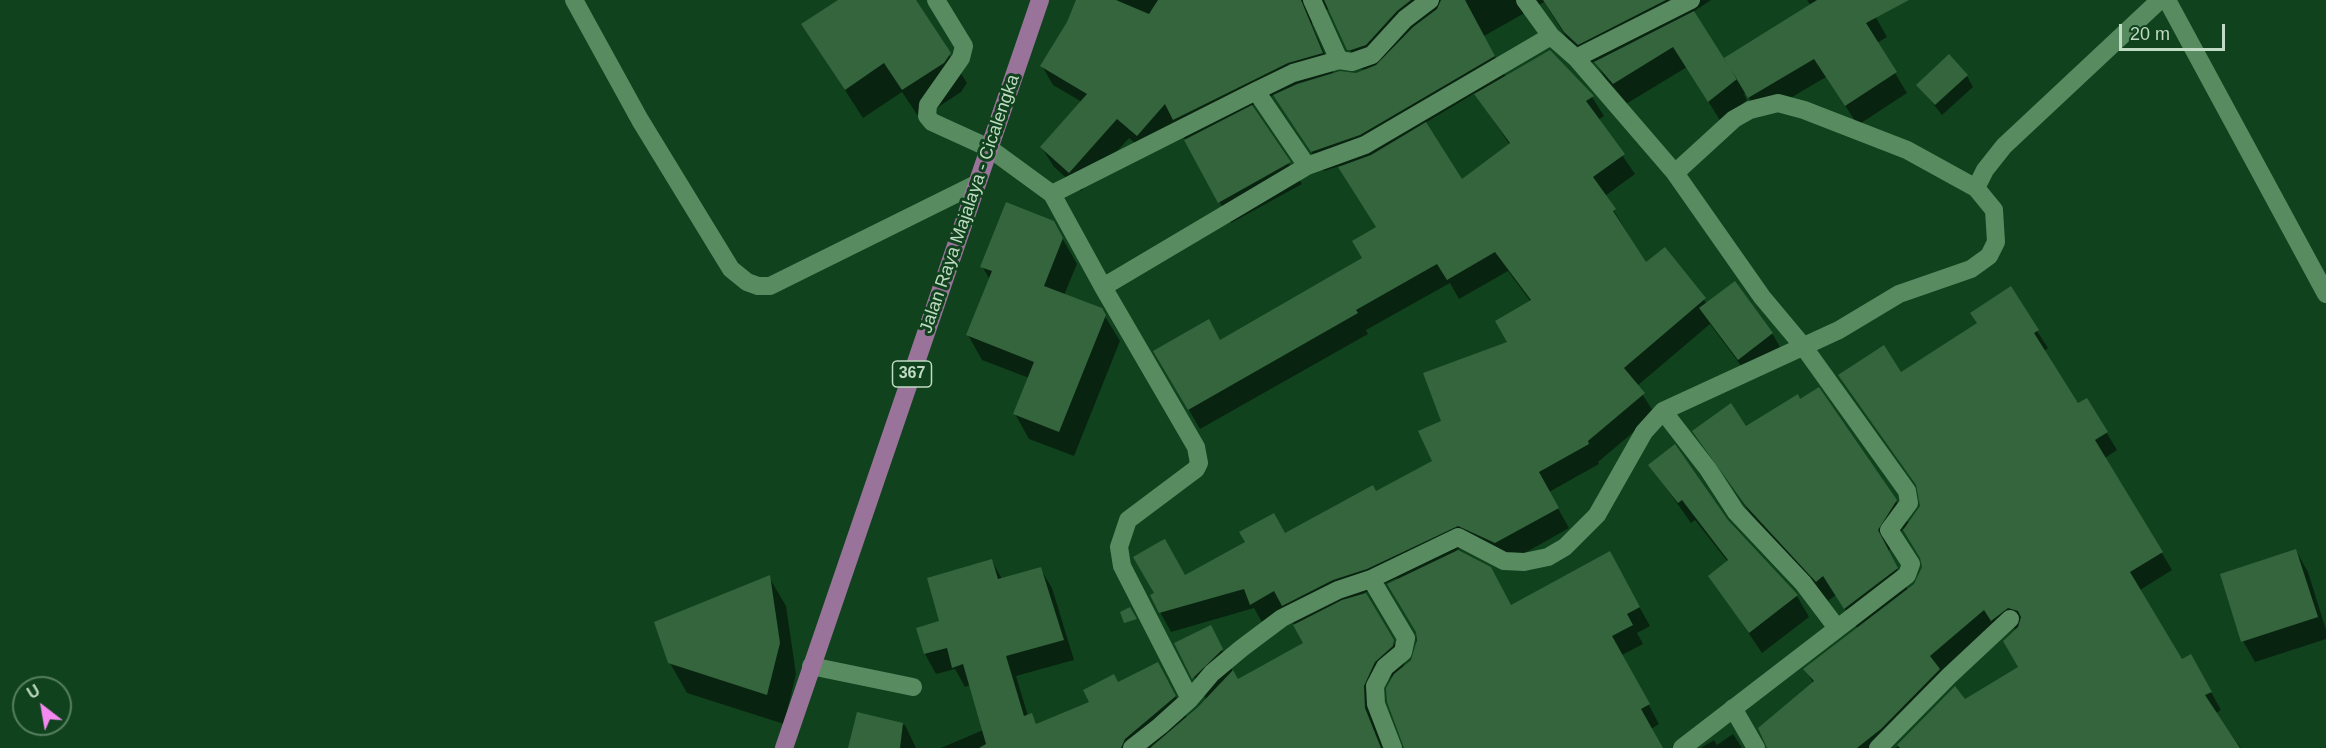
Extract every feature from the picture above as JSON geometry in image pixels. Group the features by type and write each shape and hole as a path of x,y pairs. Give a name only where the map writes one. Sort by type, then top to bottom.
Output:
{"main road":[{"name":"Jalan Raya Majalaya - Cicalengka","path":"784,748 1040,0"}],"street":[{"path":"574,0 640,120 731,269 747,282 758,286 770,286 976,184"},
{"path":"936,0 964,46 961,58 928,105 927,116 932,122 989,148 1052,194 1196,447 1199,463 1196,469 1128,520 1119,547 1122,567 1190,699"},
{"path":"1312,0 1339,60"},
{"path":"1052,194 1293,73 1339,60 1352,62 1372,55 1404,19 1431,0"},
{"path":"1525,0 1551,36 1576,58 1675,173 1762,297 1803,346 1909,496 1909,503 1889,530 1910,560 1911,568 1906,575 1682,748"},
{"path":"1576,58 1691,0"},
{"path":"1976,188 1985,170 2004,146 2160,0"},
{"path":"2167,0 2326,294"},
{"path":"1103,287 1307,166 1365,145 1551,36"},
{"path":"1256,91 1307,166"},
{"path":"1132,748 1190,699 1212,673 1282,618 1338,590 1371,579 1458,537 1504,561 1524,562 1548,557 1565,547 1597,515 1644,432 1663,411 1839,330 1899,294 1971,270 1989,256 1995,242 1994,210 1976,188 1907,150 1804,110 1778,103 1750,110 1734,118 1675,173"},
{"path":"1663,411 1708,469 1736,512 1803,583 1837,628"},
{"path":"1371,579 1406,638 1403,652 1385,667 1375,686 1376,704 1393,748"},
{"path":"1878,748 1949,676 2010,619"},
{"path":"811,666 913,687"},
{"path":"1733,708 1756,748"}],"building":[{"path":"838,0 916,0 951,53 944,63 902,90 884,63 845,90 801,24"},
{"path":"1076,0 1116,0 1149,14 1158,0 1301,0 1323,53 1288,63 1173,120 1165,104 1137,136 1117,119 1069,173 1040,147 1087,94 1040,66 1067,22"},
{"path":"1324,0 1411,0 1397,11 1366,45 1347,50"},
{"path":"1441,0 1465,0 1495,56 1360,135 1311,152 1273,95 1297,84 1340,71 1356,73 1376,65 1413,27 1437,9"},
{"path":"1543,0 1666,0 1578,45 1564,32"},
{"path":"1817,0 1909,0 1866,23 1897,72 1845,106 1814,59 1748,98 1724,58"},
{"path":"1694,11 1737,79 1708,102 1673,47 1613,84 1594,62"},
{"path":"1550,50 1594,96 1586,101 1625,154 1593,177 1616,209 1613,211 1646,262 1665,247 1706,298 1624,368 1645,393 1588,441 1589,444 1539,472 1559,508 1495,543 1458,526 1367,569 1333,580 1282,606 1274,591 1250,605 1244,589 1159,613 1150,595 1154,593 1133,557 1165,539 1185,575 1245,542 1239,532 1274,513 1285,533 1373,485 1376,491 1432,461 1418,431 1441,421 1423,373 1507,342 1495,321 1531,300 1495,252 1447,280 1437,264 1356,310 1358,313 1188,410 1153,351 1209,319 1220,340 1362,258 1352,241 1376,227 1338,167 1371,155 1426,122 1462,179 1510,143 1474,94"},
{"path":"1949,54 1968,75 1935,105 1916,85"},
{"path":"1252,105 1291,162 1218,203 1184,140"},
{"path":"1006,202 1054,221 1063,238 1044,286 1102,308 1106,315 1059,432 1013,414 1034,362 966,335 992,271 980,267"},
{"path":"1735,281 1773,333 1738,360 1699,308"},
{"path":"2011,286 2039,330 2034,333 2078,403 2087,398 2108,432 2095,440 2163,552 2130,572 2182,659 2191,654 2212,692 2205,695 2240,748 1900,748 1897,745 1955,686 1965,699 2018,667 2003,641 2018,627 2021,617 2018,611 2008,608 1991,621 1984,610 1930,656 1940,669 1881,729 1857,748 1767,748 1758,728 1814,681 1803,669 1914,584 1922,567 1920,558 1903,530 1920,506 1916,485 1838,375 1884,345 1901,372 1977,323 1970,313"},
{"path":"1819,387 1897,500 1878,530 1898,568 1844,609 1823,576 1816,582 1745,505 1692,431 1731,403 1746,426 1798,394 1800,399"},
{"path":"1675,444 1728,520 1798,595 1749,633 1708,576 1728,560 1682,500 1678,503 1648,465"},
{"path":"2296,549 2318,617 2241,642 2220,574"},
{"path":"1458,550 1491,567 1511,605 1610,551 1640,607 1627,614 1633,625 1612,636 1650,704 1641,709 1663,748 1404,748 1387,702 1386,688 1394,674 1411,660 1417,640 1416,632 1387,584"},
{"path":"992,559 998,579 1041,567 1064,640 1006,656 1024,716 1032,713 1036,724 1089,702 1083,690 1114,674 1118,682 1158,662 1176,696 1125,739 1121,748 979,748 986,744 963,664 952,668 947,648 924,654 916,628 939,621 927,578"},
{"path":"770,575 780,643 767,695 668,663 654,622"},
{"path":"1366,593 1394,640 1393,646 1375,662 1364,686 1365,708 1381,748 1150,748 1198,707 1233,670 1238,679 1303,643 1293,625 1342,600"},
{"path":"1130,607 1137,619 1124,623 1120,612"},
{"path":"1211,625 1223,649 1192,679 1174,643"},
{"path":"857,712 903,723 900,748 848,748"}]}
